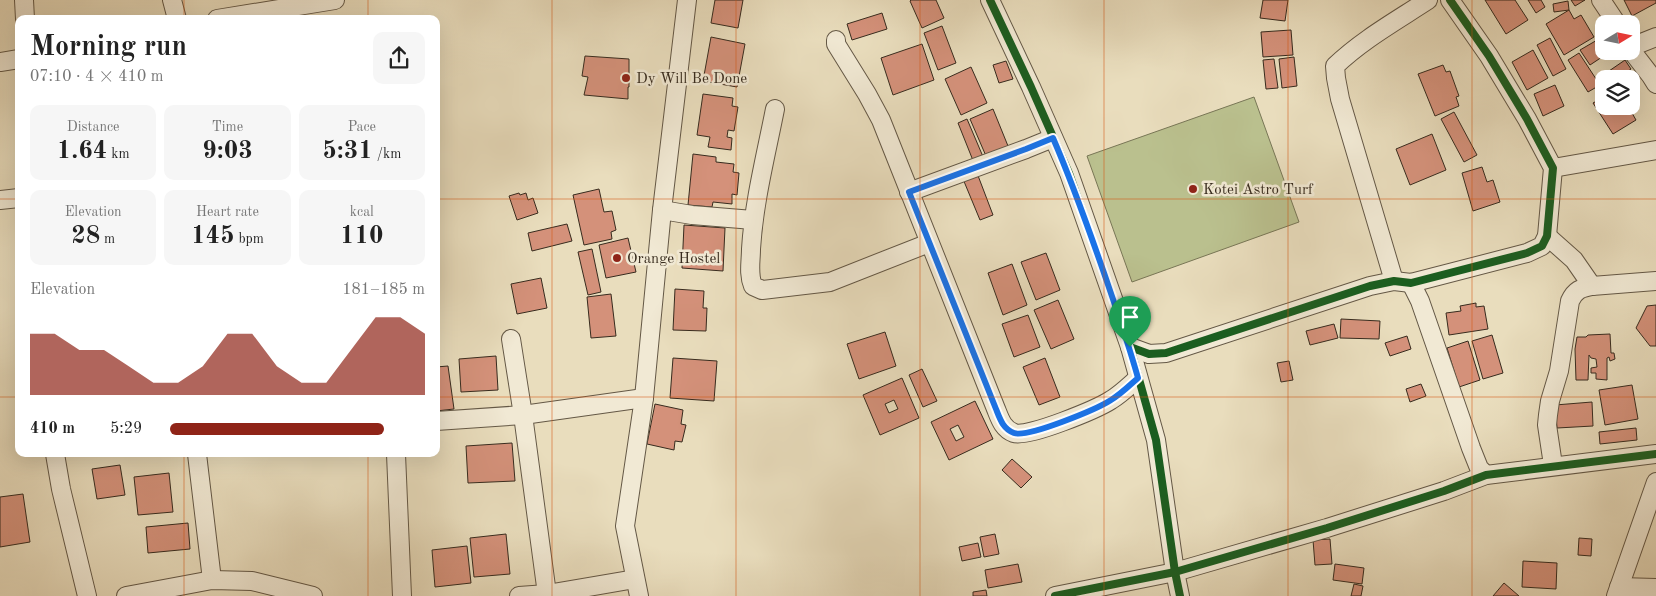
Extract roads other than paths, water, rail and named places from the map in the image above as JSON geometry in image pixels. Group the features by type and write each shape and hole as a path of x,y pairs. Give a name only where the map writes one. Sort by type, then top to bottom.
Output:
{"street":[{"path":"24,0 25,15"},
{"path":"172,0 175,15"},
{"path":"242,15 335,0"},
{"path":"639,596 625,526 644,398 662,210 687,0"},
{"path":"990,0 1068,173 1130,347 1156,440 1180,596"},
{"path":"1428,0 1346,56 1335,66 1336,78 1340,99 1382,244 1403,282 1420,302 1471,448 1479,468 1486,475"},
{"path":"1130,347 1149,354 1166,353 1370,286 1403,282 1527,253 1542,246 1546,236 1553,168 1527,119 1489,56 1450,0"},
{"path":"1601,0 1611,15"},
{"path":"1640,45 1656,37"},
{"path":"836,40 836,44 881,120 1005,428 1016,434 1028,433 1071,418 1112,400 1138,378"},
{"path":"0,62 15,60"},
{"path":"1639,60 1656,84"},
{"path":"775,109 753,220 750,279 753,286 762,290 830,282 929,243"},
{"path":"909,192 1053,138"},
{"path":"1553,168 1656,150"},
{"path":"0,200 15,198"},
{"path":"662,210 692,216 753,220"},
{"path":"1546,236 1574,260 1592,286"},
{"path":"1553,466 1547,425 1548,415 1559,371 1570,301 1574,293 1582,288 1592,286 1656,281"},
{"path":"511,339 548,594"},
{"path":"440,420 523,415 644,398"},
{"path":"1055,596 1176,572 1336,525 1444,491 1486,475 1656,454"},
{"path":"56,457 61,490 87,596"},
{"path":"196,457 212,580"},
{"path":"396,457 402,596"},
{"path":"1656,482 1618,591 1656,588"},
{"path":"519,596 548,594 635,579"},
{"path":"126,596 193,590 212,580 252,581 313,596"}],"place":[{"name":"Dy Will Be Done","path":"626,78"},
{"name":"Kotei Astro Turf","path":"1193,189"},
{"name":"Orange Hostel","path":"617,258"}]}
